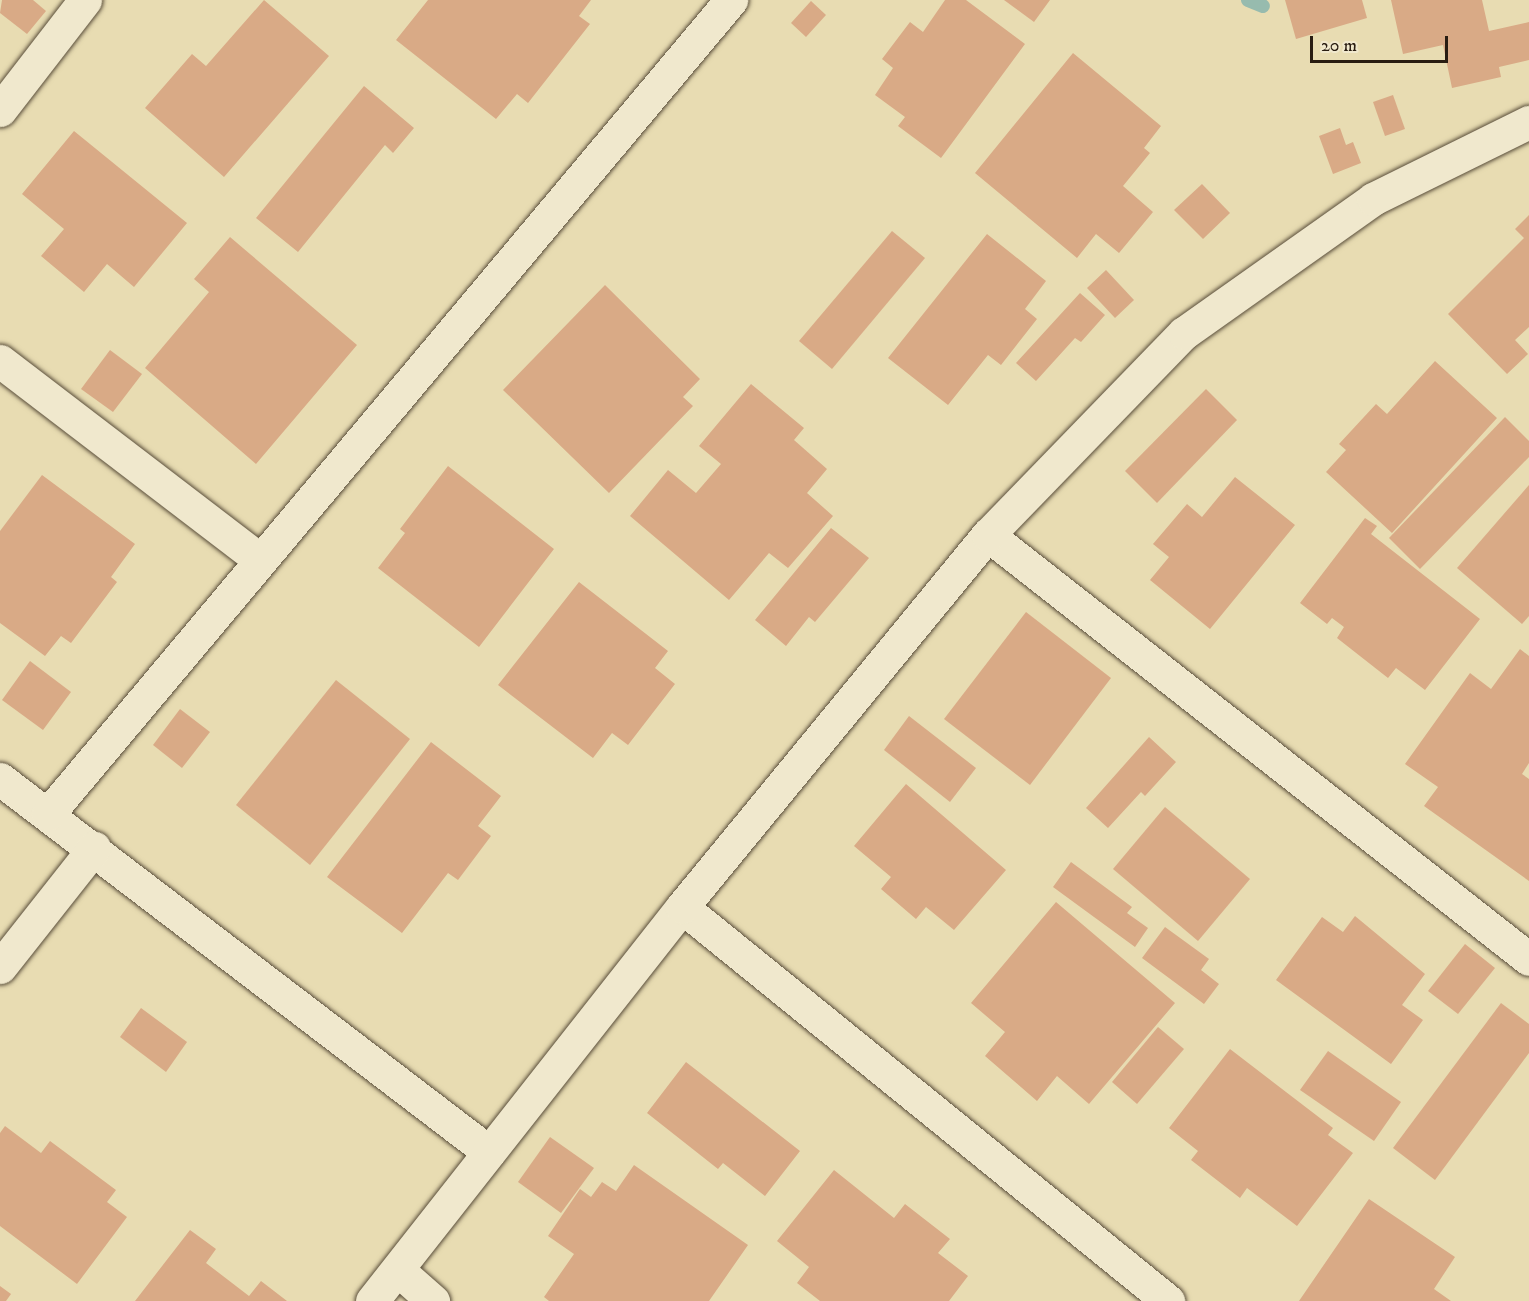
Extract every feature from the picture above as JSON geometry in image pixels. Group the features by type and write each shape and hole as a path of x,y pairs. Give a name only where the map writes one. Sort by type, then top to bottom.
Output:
{"street":[{"path":"0,110 85,0"},
{"path":"48,814 259,559 731,0"},
{"path":"372,1301 682,907 988,535 1184,333 1372,199 1529,122"},
{"path":"0,361 259,559"},
{"path":"988,535 1529,959"},
{"path":"0,779 94,848 489,1152"},
{"path":"0,967 94,848"},
{"path":"682,907 1168,1301"},
{"path":"398,1270 433,1301"}],"building":[{"path":"2,0 33,0 46,11 27,34 0,13"},
{"path":"264,0 329,56 224,177 145,108 192,54 206,66"},
{"path":"428,0 591,0 579,16 590,24 528,103 517,94 496,119 396,40"},
{"path":"945,0 966,0 1025,44 941,158 898,126 905,117 875,95 893,68 882,59 910,22 923,32"},
{"path":"1004,0 1050,0 1034,22"},
{"path":"1285,0 1362,0 1367,18 1296,39"},
{"path":"1391,0 1482,0 1489,31 1529,22 1529,60 1499,67 1501,77 1452,88 1443,45 1403,54"},
{"path":"811,1 826,15 806,37 791,23"},
{"path":"1073,53 1161,126 1144,148 1150,153 1123,186 1153,212 1119,253 1096,234 1077,258 975,173"},
{"path":"364,86 414,128 393,153 385,145 298,252 256,218"},
{"path":"1393,95 1405,129 1385,136 1373,102"},
{"path":"1340,128 1346,145 1353,142 1361,163 1333,174 1319,136"},
{"path":"74,131 187,223 134,287 107,264 84,292 41,256 64,229 22,194"},
{"path":"1202,184 1230,213 1203,239 1174,210"},
{"path":"1529,215 1529,327 1515,340 1528,354 1507,374 1448,314 1524,238 1515,229"},
{"path":"892,231 925,258 832,369 799,341"},
{"path":"987,234 1046,281 1025,309 1037,319 1001,365 988,355 948,405 888,358"},
{"path":"230,237 357,345 256,464 145,368 209,292 194,279"},
{"path":"1106,270 1134,300 1115,318 1087,288"},
{"path":"605,285 700,379 683,397 693,406 609,493 503,390"},
{"path":"1080,293 1105,315 1081,342 1075,338 1036,381 1016,363"},
{"path":"110,350 142,374 113,412 81,389"},
{"path":"1435,361 1497,418 1392,533 1326,472 1346,450 1339,444 1376,404 1387,414"},
{"path":"751,384 804,428 794,440 827,469 807,493 833,516 788,568 769,553 729,600 630,516 668,470 696,493 721,464 699,446"},
{"path":"1206,389 1237,420 1157,503 1125,471"},
{"path":"1505,417 1529,441 1529,457 1420,569 1389,538"},
{"path":"448,466 554,549 479,647 378,568 405,533 400,529"},
{"path":"42,475 135,544 111,577 117,582 71,643 61,636 45,656 0,623 0,531"},
{"path":"1235,477 1295,525 1210,629 1150,580 1169,557 1153,544 1187,504 1202,517"},
{"path":"1529,485 1529,616 1522,624 1457,568"},
{"path":"1365,518 1377,526 1371,534 1480,619 1425,690 1396,668 1388,678 1337,638 1344,627 1332,618 1327,624 1300,603"},
{"path":"831,528 869,558 815,622 809,617 786,646 755,620"},
{"path":"579,582 668,651 655,668 675,684 628,745 612,733 593,758 498,685"},
{"path":"1026,612 1111,678 1030,785 944,719"},
{"path":"1520,649 1529,656 1529,763 1522,774 1529,779 1529,881 1424,806 1438,787 1405,764 1470,673 1491,689"},
{"path":"30,661 71,692 43,730 2,700"},
{"path":"336,680 410,739 310,865 236,805"},
{"path":"180,709 210,732 182,768 153,745"},
{"path":"909,716 976,768 950,802 884,750"},
{"path":"1149,737 1176,762 1145,796 1141,792 1108,828 1086,808"},
{"path":"431,742 501,796 478,826 491,836 458,880 448,873 402,933 327,877"},
{"path":"906,784 1006,870 954,930 926,907 916,919 881,889 891,877 854,846"},
{"path":"1165,807 1250,879 1198,941 1113,869"},
{"path":"1071,862 1132,907 1127,913 1148,928 1135,947 1053,887"},
{"path":"1056,902 1175,1003 1089,1104 1057,1076 1037,1101 985,1056 1005,1032 971,1003"},
{"path":"1355,916 1425,974 1402,1005 1423,1020 1391,1064 1276,980 1322,917 1343,932"},
{"path":"1165,927 1209,959 1201,970 1219,984 1204,1004 1142,958"},
{"path":"1465,944 1495,968 1458,1014 1428,991"},
{"path":"1501,1003 1529,1024 1529,1053 1435,1180 1393,1148"},
{"path":"141,1008 187,1042 166,1072 120,1037"},
{"path":"1158,1027 1184,1049 1137,1104 1112,1082"},
{"path":"1230,1049 1333,1128 1328,1135 1353,1153 1297,1226 1247,1188 1240,1198 1191,1160 1198,1151 1169,1128"},
{"path":"1328,1051 1401,1102 1374,1141 1300,1090"},
{"path":"686,1062 800,1151 765,1196 723,1163 718,1169 647,1113"},
{"path":"5,1126 41,1153 50,1141 116,1190 107,1202 127,1217 77,1284 0,1226 0,1133"},
{"path":"550,1137 594,1168 561,1213 518,1182"},
{"path":"634,1165 748,1245 709,1301 549,1301 544,1297 574,1254 548,1236 580,1189 591,1197 602,1182 616,1191"},
{"path":"834,1170 894,1218 905,1204 950,1239 938,1253 968,1276 949,1301 820,1301 797,1283 809,1267 777,1241"},
{"path":"1369,1199 1455,1257 1434,1289 1451,1301 1299,1301"},
{"path":"190,1230 216,1249 206,1263 249,1296 261,1281 287,1301 135,1301"},
{"path":"0,1286 11,1294 6,1301 0,1301"}],"waterway":[{"path":"1248,0 1263,6"}]}
